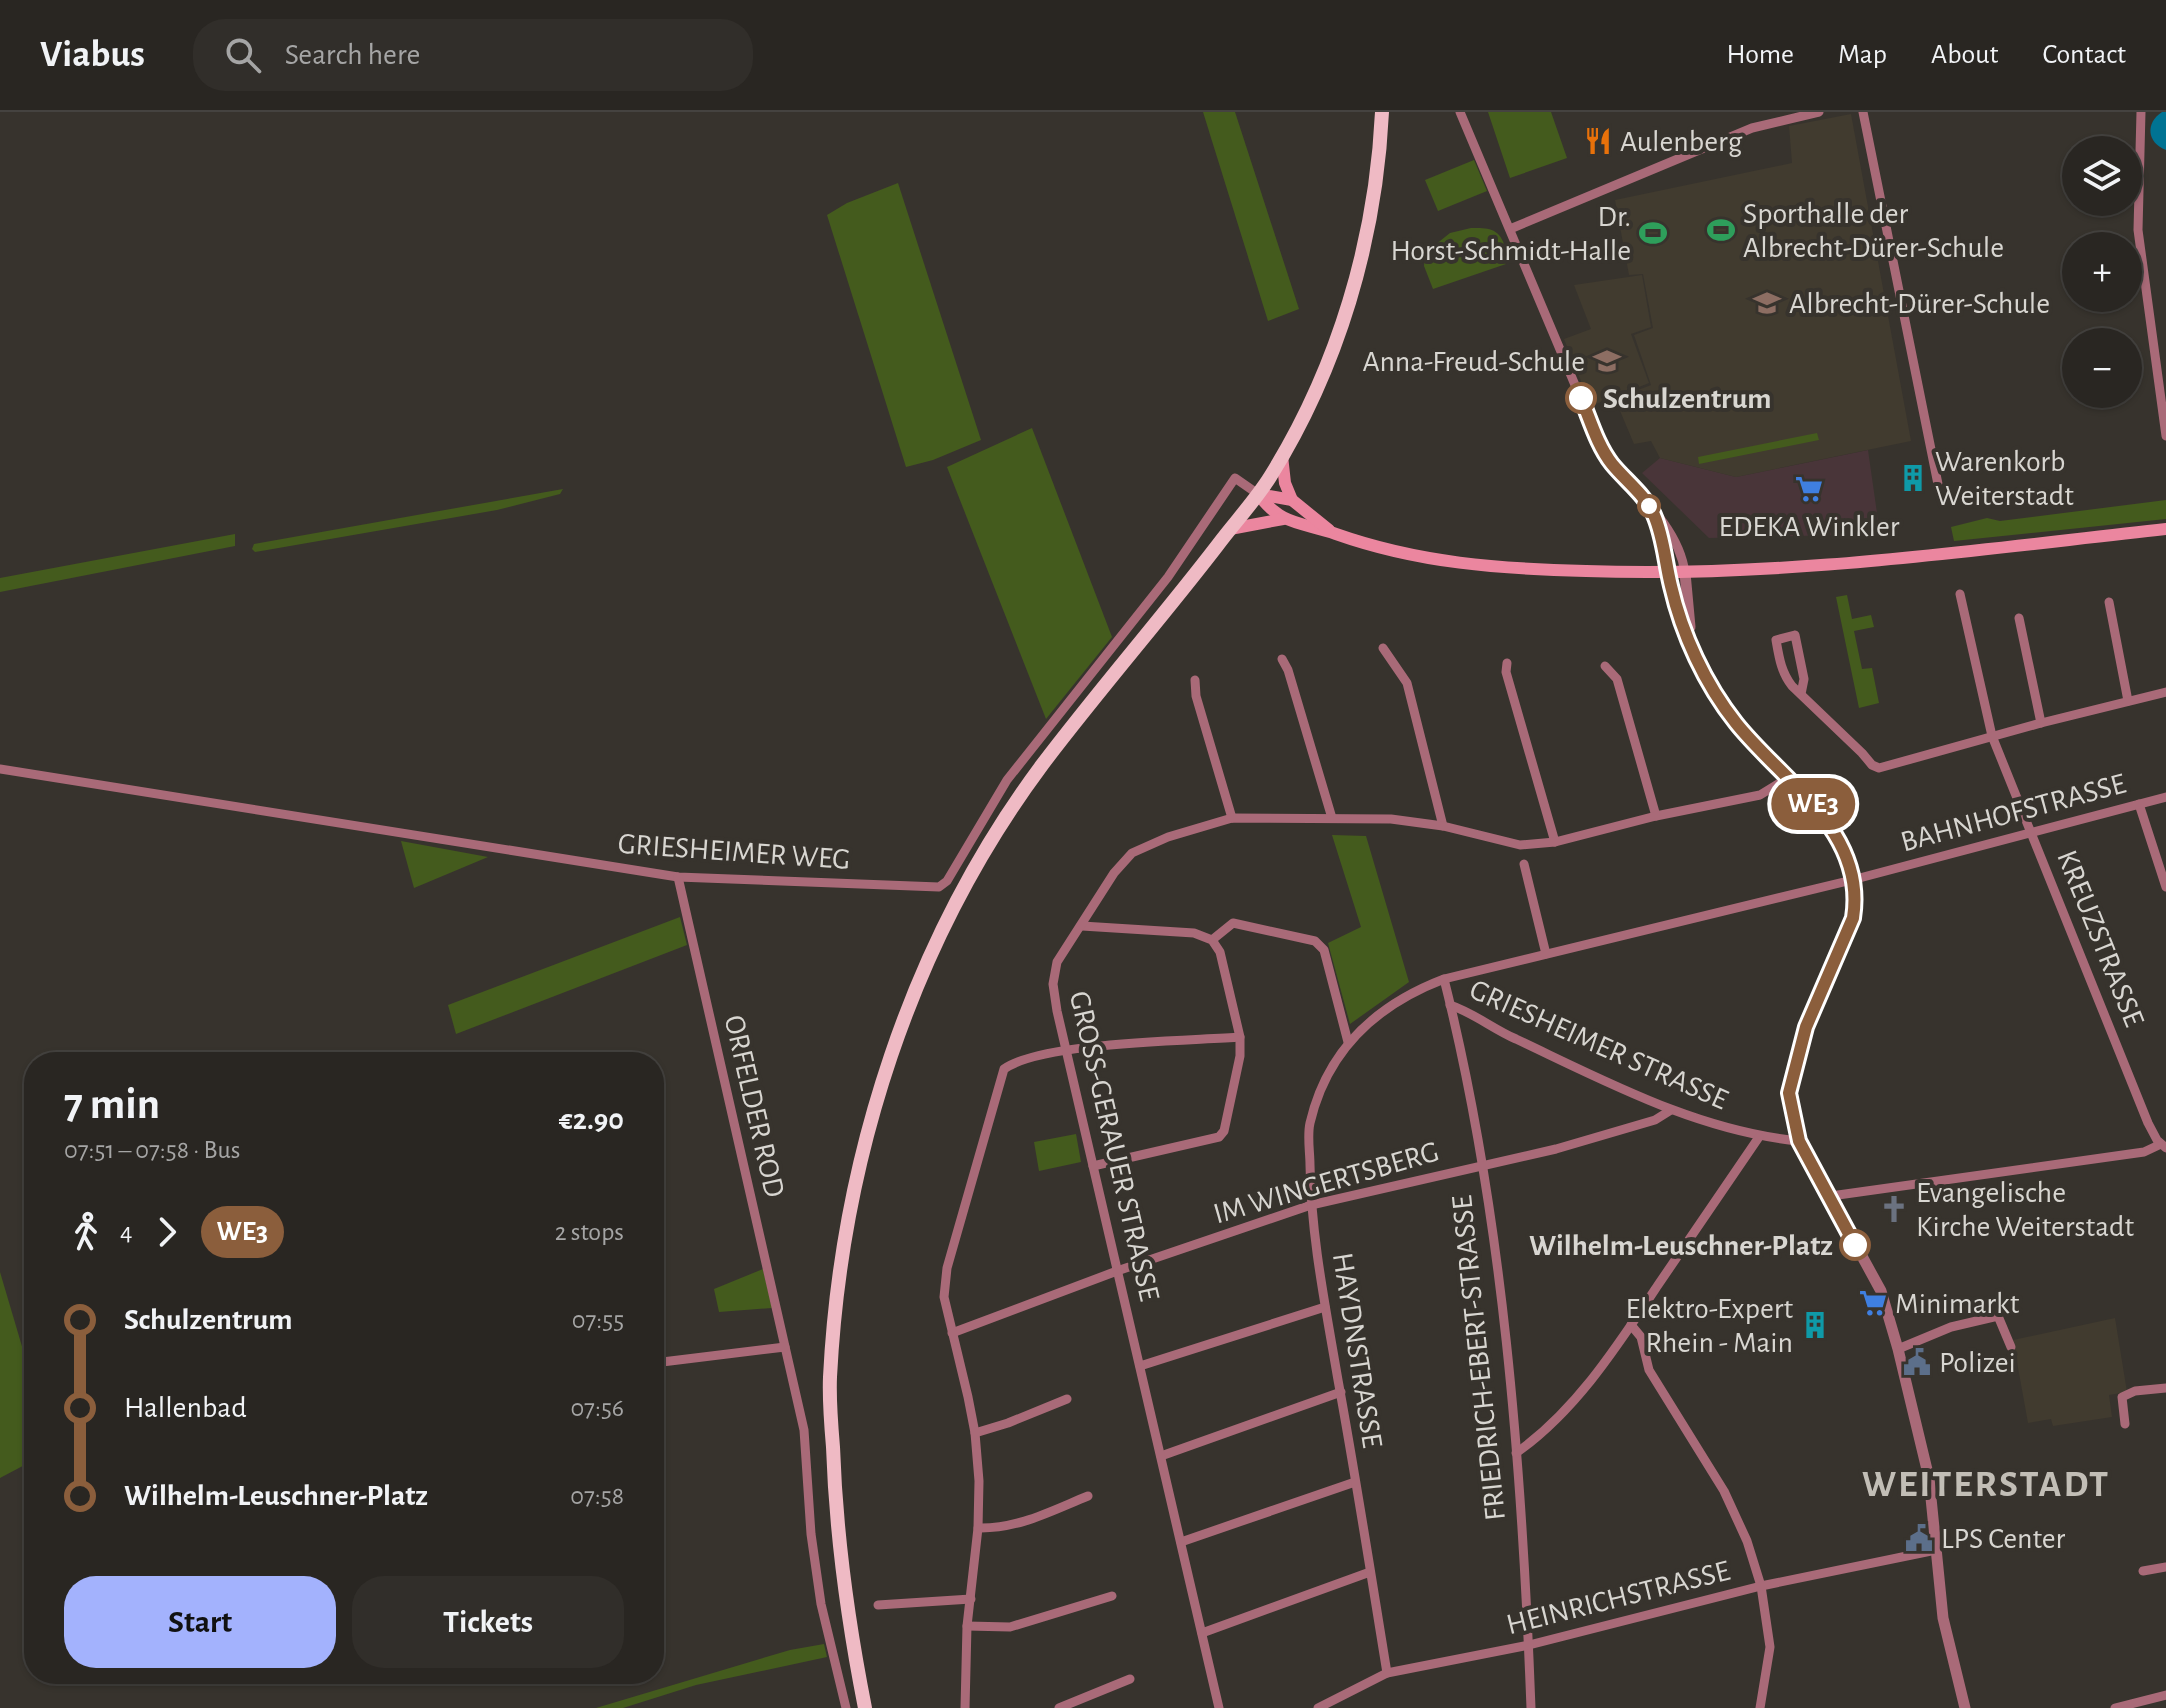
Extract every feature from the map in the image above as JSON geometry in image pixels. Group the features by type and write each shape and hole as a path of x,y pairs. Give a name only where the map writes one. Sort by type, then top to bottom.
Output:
{"main road":[{"path":"865,1708 841,1556 830,1382 843,1245 864,1143 882,1082 924,971 986,850 1042,765 1258,494 1282,456 1321,378 1354,285 1375,189 1382,112"},
{"path":"1282,456 1285,483 1292,500"},
{"path":"1258,494 1292,500 1332,532"},
{"path":"1258,494 1283,519 1366,545 1479,567 1669,574 1804,568 2166,529"},
{"path":"1230,529 1283,519"}],"street":[{"path":"1460,112 1602,449 1667,528 1679,549 1685,573 1692,644"},
{"path":"1510,229 1752,128 1819,112"},
{"path":"1863,112 1941,499"},
{"path":"2141,112 2138,230 2166,436"},
{"name":"GRIESHEIMER WEG","path":"0,769 678,877 939,887 947,881 1007,780 1168,577 1235,478 1258,494"},
{"path":"1652,510 1662,537 1676,605 1721,703 1832,827 1852,880 1855,900 1853,918 1806,1027 1791,1084 1792,1117 1799,1141 1881,1291 1898,1349 1929,1478 1943,1618 1965,1708"},
{"name":"KREUZSTRASSE","path":"1960,594 1992,736 2033,831 2139,1103 2163,1146"},
{"path":"2109,602 2128,701"},
{"path":"2019,618 2041,723"},
{"path":"1801,694 1804,679 1795,635 1776,640 1784,675 1801,694 1876,768 2166,692"},
{"path":"1383,648 1407,683 1443,826"},
{"path":"1282,659 1288,670 1332,818"},
{"path":"1507,663 1506,672 1555,842"},
{"path":"1605,666 1617,679 1656,816"},
{"path":"1195,680 1196,696 1232,818"},
{"name":"GROSS-GERAUER STRASSE","path":"1219,1708 1066,1050 1053,984 1057,962 1114,873 1132,853 1152,842 1232,818 1391,819 1443,826 1520,845 1555,842 1656,816 1760,795 1788,778"},
{"name":"BAHNHOFSTRASSE","path":"1444,979 1852,880 2166,797"},
{"path":"2139,804 2166,887"},
{"path":"1524,864 1546,954"},
{"name":"ORFELDER ROD","path":"678,877 804,1430 811,1534 821,1604 846,1708"},
{"path":"1212,940 1233,923 1315,941 1324,950 1348,1042"},
{"path":"1082,926 1194,933 1212,940 1220,952 1240,1037 1240,1056 1224,1131 1219,1137 1093,1166"},
{"name":"GRIESHEIMER STRASSE","path":"1444,979 1450,1005 1469,1011 1511,1037 1671,1110 1759,1137 1799,1141"},
{"name":"HAYDNSTRASSE","path":"1387,1673 1325,1307 1311,1205 1310,1125 1332,1064 1348,1042 1380,1012 1418,989 1444,979"},
{"name":"FRIEDRICH-EBERT-STRASSE","path":"1450,1005 1481,1165 1497,1274 1516,1453 1531,1708"},
{"path":"965,1708 967,1626 978,1528 979,1481 975,1433 944,1297 947,1268 1004,1069 1015,1062 1066,1050 1240,1037"},
{"name":"IM WINGERTSBERG","path":"952,1333 1117,1271 1311,1205 1584,1141 1655,1120 1671,1110"},
{"path":"1516,1453 1566,1409 1631,1325 1759,1137"},
{"path":"1831,1196 2144,1152 2163,1146"},
{"path":"1140,1366 1325,1307"},
{"path":"1898,1349 1951,1327 1998,1316 2011,1347"},
{"path":"1631,1325 1641,1337 1654,1380 1724,1491 1747,1541 1761,1586 1770,1647 1760,1708"},
{"path":"664,1362 785,1347"},
{"path":"2125,1424 2122,1397 2135,1391 2166,1388"},
{"path":"1161,1456 1341,1392"},
{"path":"975,1433 1067,1399"},
{"path":"1181,1542 1355,1482"},
{"path":"978,1528 999,1529 1019,1524 1088,1496"},
{"name":"HEINRICHSTRASSE","path":"1318,1708 1387,1673 1529,1645 1761,1586 1936,1550"},
{"path":"2143,1571 2166,1567"},
{"path":"1202,1633 1370,1572"},
{"path":"967,1626 1010,1627 1112,1596"},
{"path":"878,1605 971,1599"},
{"path":"1059,1708 1130,1679"},
{"path":"2115,1708 2166,1695"},
{"path":"1346,1696 1347,1708"}],"shaded area":[{"name":"Albrecht-Dürer-Schule","path":"1851,114 1911,441 1736,477 1660,458 1651,441 1634,444 1615,399 1651,385 1634,335 1653,328 1643,274 1629,275 1615,200 1792,163 1789,126"},
{"name":"Anna-Freud-Schule","path":"1642,275 1651,327 1631,334 1649,383 1591,406 1564,339 1591,329 1574,285"},
{"path":"1868,450 1880,534 1709,538 1642,473 1660,458 1736,477"},
{"path":"2115,1318 2127,1392 2109,1395 2112,1417 2053,1426 2051,1419 2028,1423 2013,1340"}],"green space":[{"path":"1203,112 1235,112 1299,309 1268,321"},
{"path":"1488,112 1551,112 1567,158 1510,178"},
{"path":"1474,160 1487,191 1438,211 1425,180"},
{"path":"898,183 981,440 933,460 906,467 827,215 847,203"},
{"path":"1471,228 1487,229 1499,235 1506,252 1506,264 1433,289 1424,266 1425,253 1450,233"},
{"path":"1032,428 1112,637 1046,719 947,467"},
{"path":"1817,433 1819,440 1699,464 1698,457"},
{"path":"563,489 560,494 497,510 255,552 252,549 254,544"},
{"path":"2166,500 2166,519 1954,541 1951,527 1987,518 2000,521"},
{"path":"235,534 235,546 0,592 0,578"},
{"path":"1847,595 1852,619 1871,615 1874,627 1854,631 1862,669 1872,668 1879,703 1859,708 1836,597"},
{"path":"1332,835 1366,836 1409,982 1350,1024 1328,943 1361,927"},
{"path":"401,841 488,857 414,888"},
{"path":"680,917 687,945 456,1034 448,1005"},
{"path":"1076,1134 1081,1162 1039,1171 1034,1142"},
{"path":"763,1269 772,1308 719,1312 714,1289"},
{"path":"0,1272 24,1353 24,1465 0,1478"},
{"path":"824,1644 827,1657 696,1685 623,1708 596,1708 790,1650"}],"water":[{"path":"2162,112 2166,112 2166,150 2155,143 2150,132 2153,122"}],"bus line":[{"name":"WE3","path":"1581,398 1609,461 1652,510 1662,537 1676,605 1711,688 1739,726 1805,794 1832,827 1848,866 1855,900 1853,918 1806,1027 1789,1093 1799,1141 1855,1245"}],"place":[{"name":"Aulenberg","path":"1598,141"},
{"name":"Sporthalle der Albrecht-Dürer-Schule","path":"1721,230"},
{"name":"Dr. Horst-Schmidt-Halle","path":"1653,233"},
{"name":"Albrecht-Dürer-Schule","path":"1767,303"},
{"name":"Anna-Freud-Schule","path":"1607,361"},
{"name":"Schulzentrum","path":"1581,398"},
{"name":"Warenkorb Weiterstadt","path":"1913,478"},
{"name":"EDEKA Winkler","path":"1809,489"},
{"name":"Evangelische Kirche Weiterstadt","path":"1894,1209"},
{"name":"Wilhelm-Leuschner-Platz","path":"1855,1245"},
{"name":"Minimarkt","path":"1873,1303"},
{"name":"Elektro-Expert Rhein - Main","path":"1815,1325"},
{"name":"Polizei","path":"1917,1362"},
{"name":"LPS Center","path":"1919,1538"}],"district":[{"name":"WEITERSTADT","path":"1986,1483"}]}
